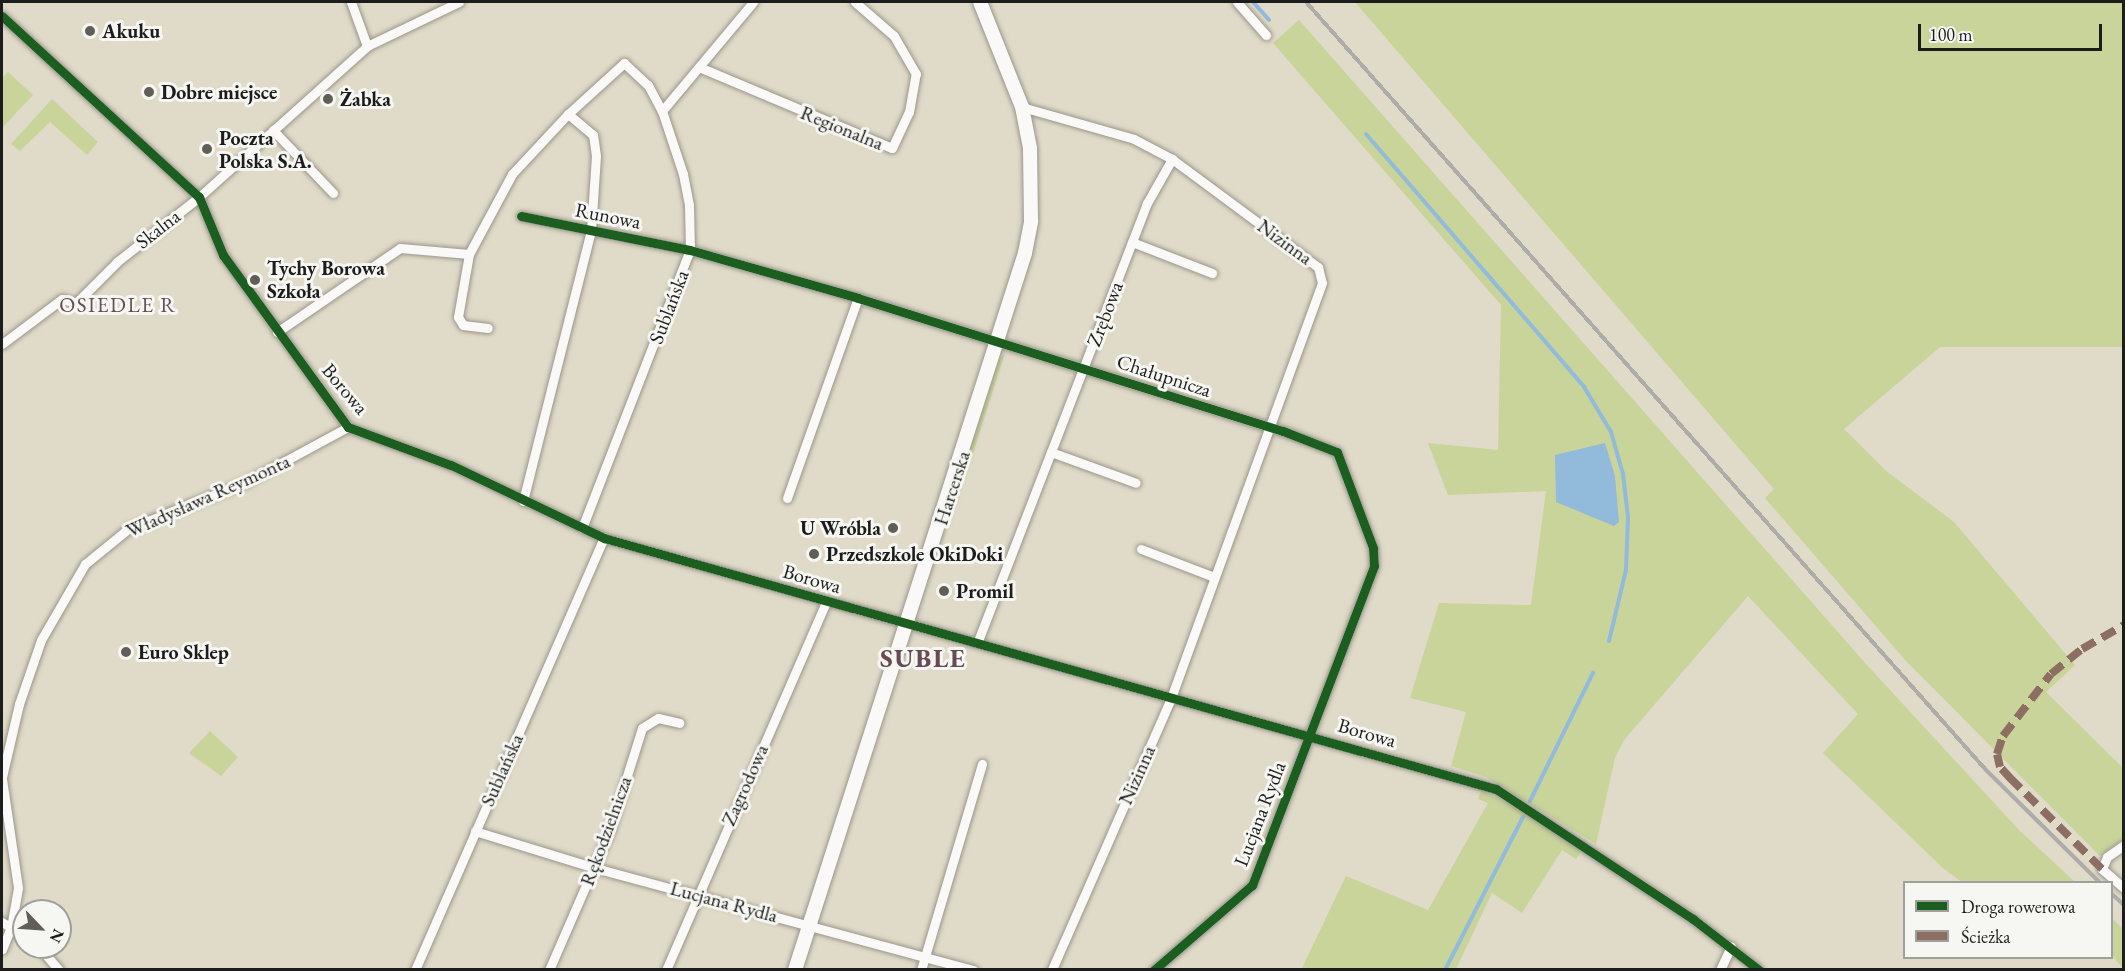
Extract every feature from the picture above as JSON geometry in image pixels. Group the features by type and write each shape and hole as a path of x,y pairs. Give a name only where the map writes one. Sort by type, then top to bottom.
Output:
{"street":[{"path":"351,2 367,46"},
{"name":"Skalna","path":"2,344 62,299 76,303 118,261 199,197 367,46 459,2"},
{"path":"488,328 462,325 458,317 470,254 512,174 568,114 624,63 648,85 662,111 753,2"},
{"name":"Regionalna","path":"699,67 892,148 909,112 916,74 894,36 855,2"},
{"name":"Harcerska","path":"795,969 999,341 1031,221 1030,148 1022,107 980,2"},
{"path":"1237,2 1266,35"},
{"name":"Borowa","path":"2,16 199,197 223,255 348,427 451,465 604,538 826,602 978,641 1496,789 1731,946 1759,969"},
{"name":"Nizinna","path":"1022,107 1134,139 1172,159 1318,267 1320,297 1268,428 1172,696 1052,969"},
{"name":"Sublańska","path":"582,528 690,250 683,174 662,111"},
{"name":"Runowa","path":"523,501 591,231 596,156 593,135 568,114"},
{"path":"273,130 333,192"},
{"name":"Zrębowa","path":"978,641 1147,204 1172,159"},
{"name":"Runowa","path":"521,216 690,250"},
{"path":"1132,242 1212,273"},
{"path":"278,332 400,248 470,254"},
{"name":"Chałupnicza","path":"690,250 999,341 1337,452 1372,548 1374,566 1309,736"},
{"path":"787,498 858,298"},
{"name":"Władysława Reymonta","path":"16,899 18,888 2,778 19,704 41,640 86,564 128,529 248,481 348,427"},
{"path":"1051,452 1136,483"},
{"name":"Sublańska","path":"415,969 604,538"},
{"path":"1141,549 1214,577"},
{"name":"Zagrodowa","path":"666,969 826,602"},
{"name":"Rękodzielnicza","path":"549,969 595,868 642,728 658,718 679,723"},
{"name":"Lucjana Rydla","path":"1154,969 1252,885 1309,736"},
{"path":"921,969 982,764"},
{"name":"Lucjana Rydla","path":"475,831 595,868 926,954 974,969"},
{"path":"2124,845 2107,857 2103,869 2124,888"},
{"path":"2,922 12,927"},
{"name":"Władysława Reymonta","path":"2,949 12,927"},
{"path":"1720,969 1731,946"}],"green space":[{"path":"1355,2 2123,2 2123,347 1940,347 1844,429 1886,471 1954,522 2075,665 2046,692 2123,768 2123,839 2100,856 1906,661 1765,498 1774,489"},
{"path":"1299,20 1866,664 2019,830 2074,881 1961,881 1944,869 1823,753 1858,714 1748,596 1624,740 1615,758 1596,844 1486,777 1451,766 1466,712 1410,698 1439,603 1531,605 1546,491 1448,495 1428,443 1498,450 1501,305 1273,43"},
{"path":"8,72 33,95 2,128 2,78"},
{"path":"52,99 98,142 87,155 50,122 20,151 11,144"},
{"path":"1005,353 955,510 950,509 999,359"},
{"path":"210,731 238,757 221,776 189,753"},
{"path":"1481,790 1520,810 1581,852 1576,859 1562,850 1522,913 1492,893 1456,969 1301,970 1346,876 1428,910 1488,803 1478,799"},
{"path":"2113,919 2123,929 2123,969 2113,956"}],"water":[{"path":"1605,443 1615,476 1619,522 1614,526 1556,502 1555,455"}],"waterway":[{"path":"1253,2 1269,20"},
{"path":"1366,134 1584,387 1611,432 1623,474 1628,517 1626,570 1609,641"},
{"path":"1530,801 1593,673"},
{"path":"1445,970 1523,817"}],"railway":[{"path":"1306,2 1985,769 2098,881"},
{"path":"2113,895 2124,905"}],"marked path":[{"path":"2102,869 2000,767 1997,754 2003,736 2051,674 2082,649 2124,625"}],"cycle path":[{"path":"2,16 199,197 223,255 348,427 451,465 604,538 1496,789 1693,919 1759,970"},
{"path":"521,216 690,250 858,298 1283,431 1337,452 1373,548 1374,566 1252,885 1154,970"}],"place":[{"name":"Akuku","path":"90,31"},
{"name":"Dobre miejsce","path":"149,92"},
{"name":"Żabka","path":"328,99"},
{"name":"Poczta Polska S.A.","path":"207,149"},
{"name":"Tychy Borowa Szkoła","path":"255,280"},
{"name":"U Wróbla","path":"893,528"},
{"name":"Przedszkole OkiDoki","path":"814,554"},
{"name":"Promil","path":"944,591"},
{"name":"Euro Sklep","path":"126,652"}],"district":[{"name":"OSIEDLE R","path":"118,305"},
{"name":"SUBLE","path":"923,659"}]}
